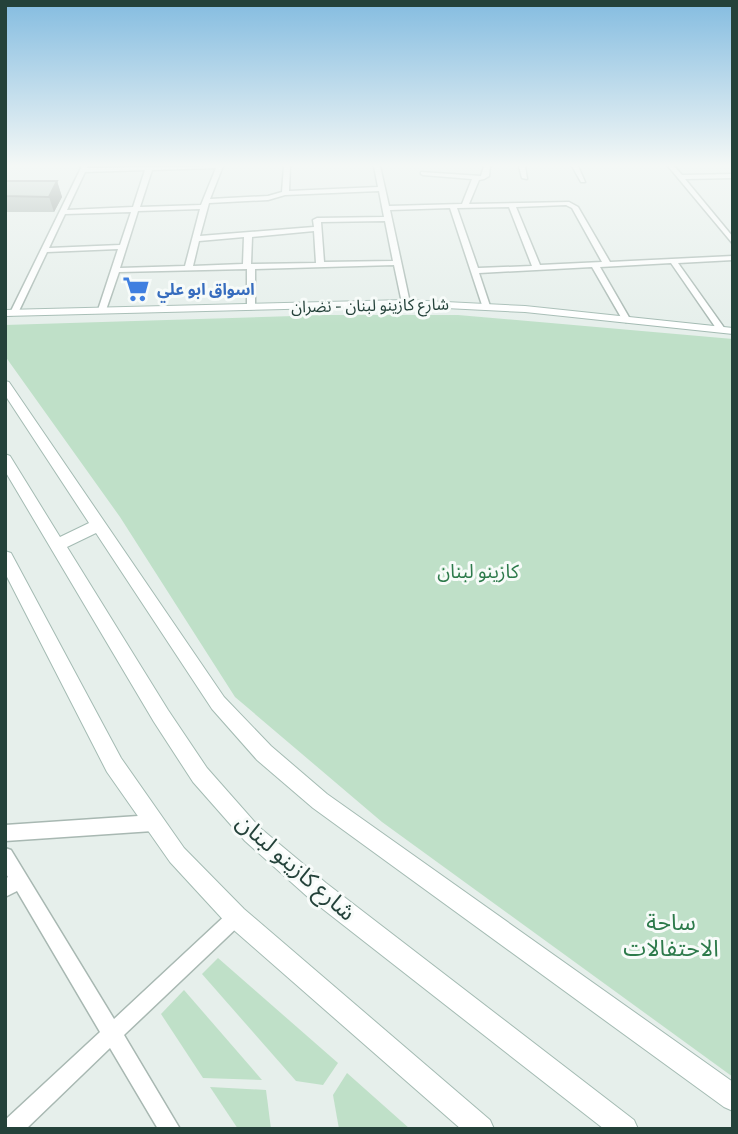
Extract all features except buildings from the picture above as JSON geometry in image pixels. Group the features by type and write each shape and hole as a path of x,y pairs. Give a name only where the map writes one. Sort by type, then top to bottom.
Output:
{"street":[{"path":"10,313 59,219"},
{"path":"102,310 133,219"},
{"path":"188,268 201,219"},
{"path":"320,265 317,220 388,219 406,303"},
{"path":"457,219 486,306"},
{"path":"517,219 537,268"},
{"path":"581,219 607,264"},
{"path":"196,239 317,229"},
{"path":"729,232 733,242"},
{"path":"248,235 251,306"},
{"path":"44,250 123,247"},
{"path":"475,271 733,258"},
{"path":"673,261 727,330"},
{"path":"116,270 398,263"},
{"path":"595,265 626,319"},
{"name":"شارع كازينو لبنان - نضران","path":"10,313 406,303 486,306 727,330"},
{"path":"5,385 200,678 239,728 264,753 320,801 733,1098"},
{"name":"شارع كازينو لبنان","path":"5,459 179,745 208,785 252,834 318,891 625,1129"},
{"path":"57,545 98,525"},
{"path":"5,557 114,765 177,855 236,917 481,1129"},
{"path":"5,833 153,823"},
{"path":"5,856 12,884 112,1032 170,1129"},
{"path":"11,1129 236,917"}],"green space":[{"name":"كازينو لبنان","path":"325,315 458,315 733,339 733,1077 382,822 235,697 120,517 5,356 5,325"},
{"path":"218,958 338,1063 323,1085 296,1081 202,974"},
{"path":"184,990 262,1080 203,1078 161,1014"},
{"path":"347,1073 410,1129 339,1129 333,1095"},
{"path":"210,1087 266,1090 271,1129 238,1129"}],"place":[{"name":"اسواق ابو علي","path":"136,289"}],"park label":[{"name":"ساحة الاحتفالات","path":"671,935"}]}
